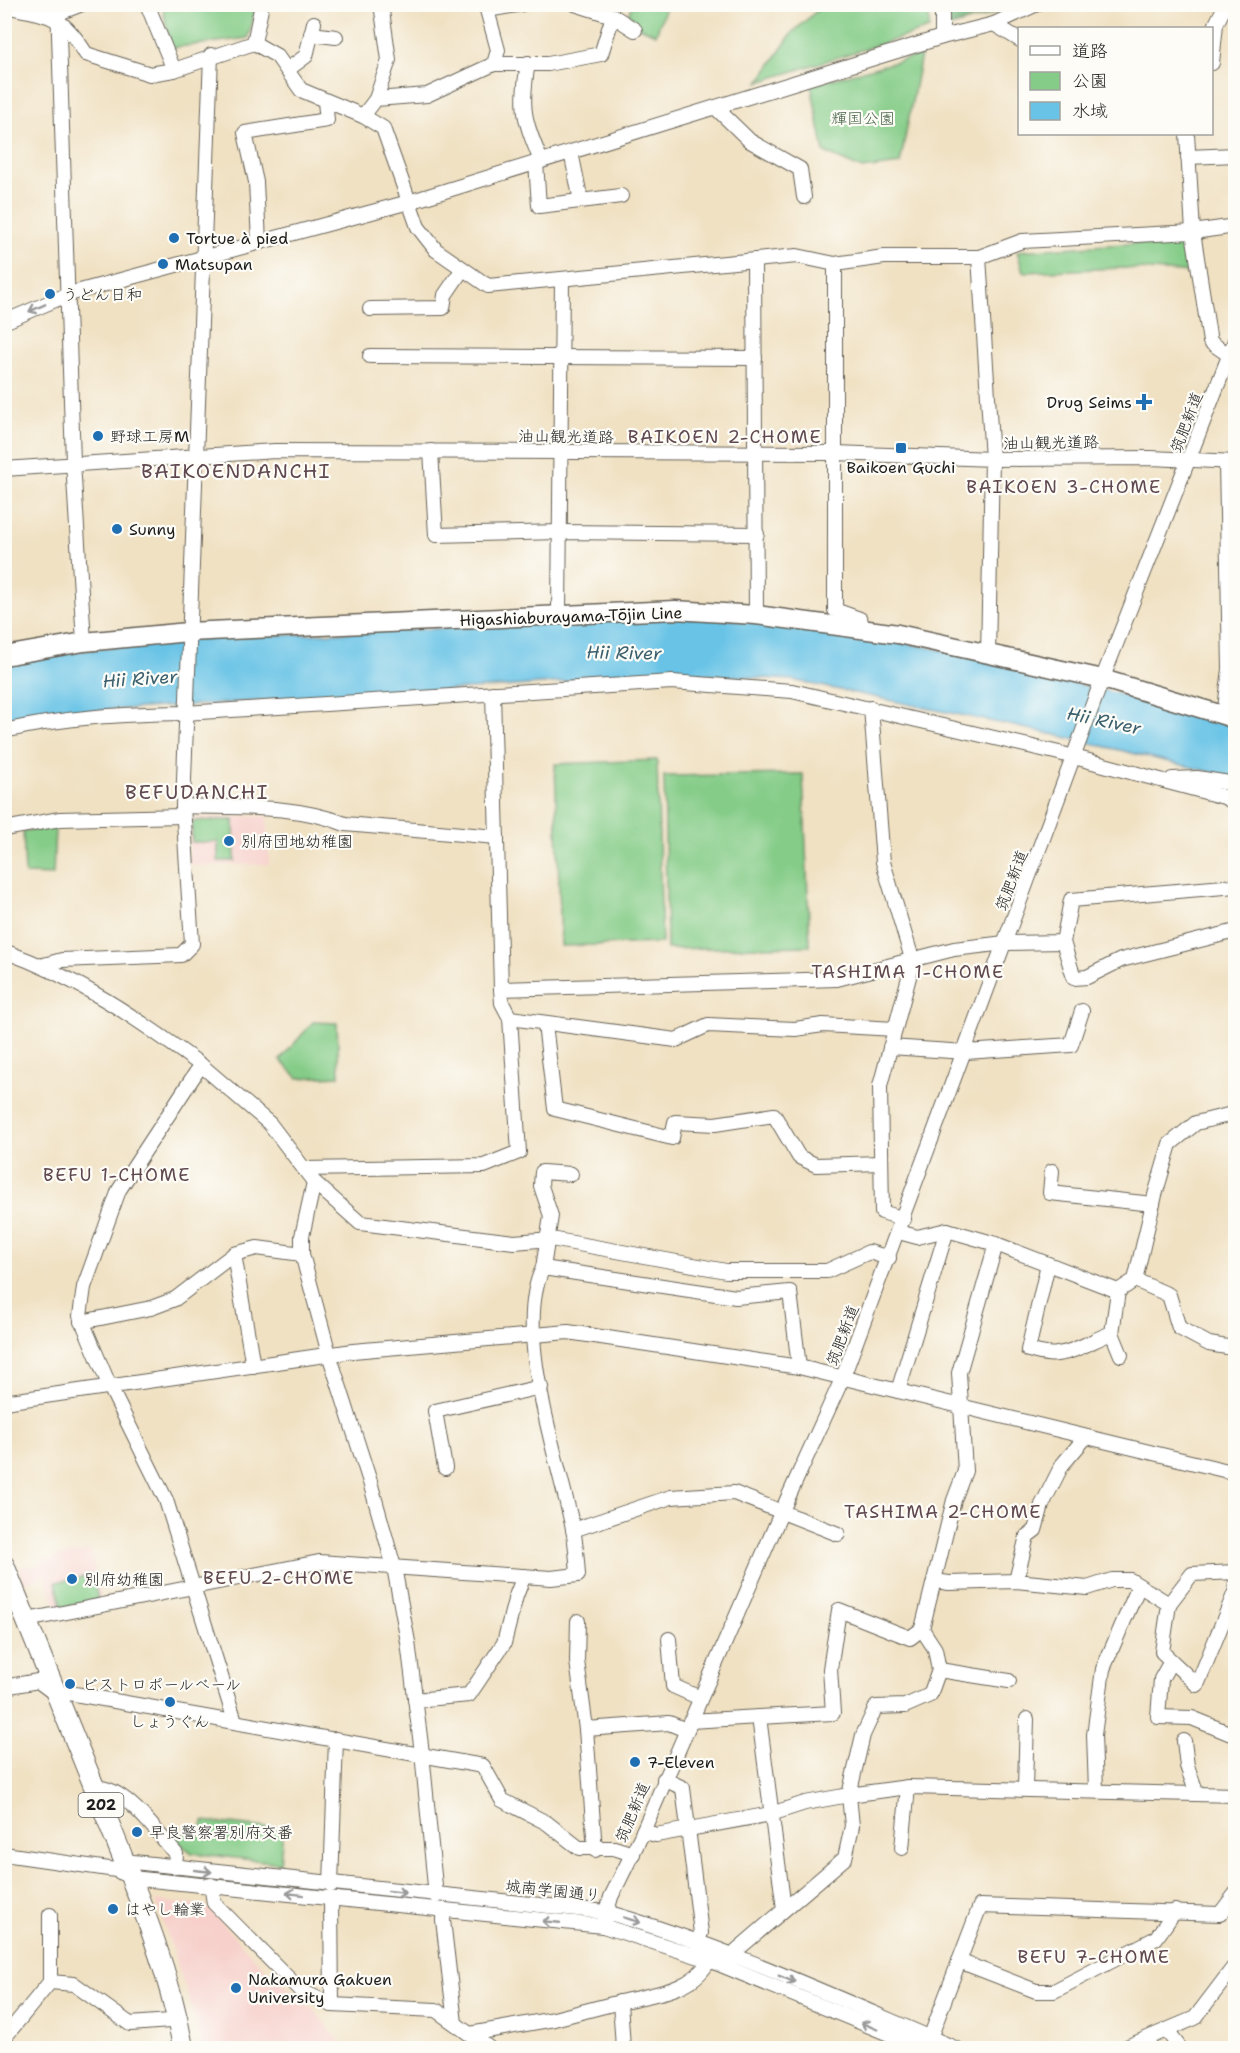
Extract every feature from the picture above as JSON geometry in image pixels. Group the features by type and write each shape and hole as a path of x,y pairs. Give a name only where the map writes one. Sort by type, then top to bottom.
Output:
{"highway":[{"name":"202","path":"4,1566 95,1788 152,1958 170,2021 175,2049"},
{"name":"202","path":"4,1596 38,1681 160,1955 179,2020 183,2049"}],"main road":[{"name":"Higashiaburayama-Tōjin Line","path":"4,656 84,642 666,610 756,615 863,628 1102,682 1230,717"}],"street":[{"path":"4,6 59,13 82,4"},
{"path":"147,4 174,69"},
{"path":"254,43 262,4"},
{"path":"363,116 376,99 389,60 381,4"},
{"path":"494,64 498,50 487,7 522,4"},
{"path":"575,4 613,16 635,30"},
{"path":"942,4 942,37"},
{"path":"4,322 69,294 410,202 539,161 717,109 942,37 994,24 1037,4"},
{"path":"1213,53 1216,24 1226,4"},
{"path":"59,13 86,54 150,74 174,69 254,43 277,56 301,90 363,116 383,128 418,227 436,250 488,286 797,255 835,264 884,257 979,257 1022,241 1193,232 1236,226"},
{"path":"59,13 73,462 84,642"},
{"path":"376,99 427,96 494,64 548,64 601,54 613,16"},
{"path":"994,24 1018,38"},
{"path":"287,69 306,56 313,29 336,38"},
{"path":"44,965 62,960 182,955 192,944 183,811 185,710 212,55"},
{"path":"528,63 523,89 524,119 539,161 539,206 621,196"},
{"path":"259,242 256,182 245,133 327,120 325,102"},
{"path":"717,109 750,141 800,169 804,197"},
{"path":"1187,135 1193,232 1210,342 1229,355"},
{"path":"571,152 581,201"},
{"path":"1188,157 1236,155"},
{"path":"979,257 992,459 988,655"},
{"path":"754,260 756,615"},
{"path":"835,264 836,610 860,619 863,628"},
{"path":"370,309 443,308 446,295 462,270"},
{"path":"559,615 559,357 562,280"},
{"name":"筑肥新道","path":"605,1919 781,1512 843,1377 1102,682 1236,338"},
{"path":"370,356 755,358"},
{"name":"油山観光道路","path":"4,468 275,451 836,453 992,459 1080,457 1231,462"},
{"path":"431,451 436,535 559,532 757,534"},
{"path":"1230,717 1231,462"},
{"path":"4,731 39,723 112,714 672,682 792,691 1075,757 1224,797 1236,803"},
{"path":"304,1169 484,1166 519,1152 510,1018 502,1003 501,990 493,693"},
{"path":"871,708 883,862 913,962 880,1086 882,1212 917,1237 947,1230 996,1244 1118,1291"},
{"path":"1155,779 1197,778 1236,784"},
{"path":"4,829 60,819 183,811 266,809 322,815 345,824 497,837"},
{"path":"1236,886 1071,900 1063,942 1074,978 1087,977 1121,960 1236,931"},
{"path":"501,990 837,979 913,962 954,949 1005,943 1063,942"},
{"path":"4,951 44,965 119,1006 201,1065 270,1124 314,1182 360,1223 514,1242 547,1239 726,1271 827,1271 869,1252 889,1258"},
{"path":"890,1047 966,1052 1071,1045 1082,1011"},
{"path":"510,1018 676,1040 708,1024 795,1029 823,1025 895,1029"},
{"path":"545,1024 555,1109 672,1138 675,1122 715,1124 774,1115 799,1157 816,1165 881,1163"},
{"path":"201,1065 119,1191 84,1287 81,1323 166,1500 235,1722"},
{"path":"1121,1354 1112,1333 1118,1291 1135,1280 1170,1143 1196,1123 1236,1113"},
{"path":"1052,1171 1050,1193 1153,1204"},
{"path":"27,1620 319,1562 551,1578 578,1575 573,1530 552,1448 531,1335 551,1216 541,1186 542,1172 571,1174"},
{"path":"314,1182 302,1236 302,1254 329,1354 370,1482 394,1567 422,1754 436,1896"},
{"path":"898,1390 947,1230"},
{"path":"586,1729 669,1723 688,1725 759,1717 833,1713 830,1669 839,1610 910,1638 922,1629 951,1510 965,1471 963,1407 959,1373 996,1244"},
{"path":"81,1323 151,1308 175,1299 234,1254 257,1248 302,1254"},
{"path":"234,1254 253,1366"},
{"path":"1048,1264 1028,1350 1056,1355 1075,1350 1092,1339 1112,1333"},
{"path":"543,1268 736,1297 790,1292 799,1367"},
{"path":"1135,1280 1169,1295 1179,1328 1209,1344 1233,1348 1236,1344"},
{"path":"4,1402 329,1354 568,1332 799,1367 1236,1473"},
{"path":"446,1468 435,1411 540,1387"},
{"path":"1016,1581 1027,1536 1035,1530 1042,1505 1062,1465 1085,1438"},
{"path":"573,1530 671,1497 734,1493 838,1534"},
{"path":"1236,1572 1192,1574 1169,1604 1162,1652 1197,1685 1235,1592 1236,1579"},
{"path":"415,1700 469,1695 504,1643 516,1596 524,1576"},
{"path":"934,1581 949,1583 1016,1581 1087,1588 1112,1580 1130,1580 1169,1604"},
{"path":"1096,1790 1094,1735 1103,1669 1139,1586"},
{"path":"578,1621 577,1661 586,1729 595,1850"},
{"path":"733,1957 737,1950 846,1858 852,1826 849,1795 863,1735 876,1707 905,1706 930,1695 939,1670 935,1649 922,1629"},
{"path":"669,1639 673,1686 700,1698"},
{"path":"1171,1661 1161,1679 1158,1717 1192,1718 1236,1736"},
{"path":"939,1670 1009,1681"},
{"path":"4,1687 38,1681 58,1696 69,1693 483,1766 502,1800 547,1823 579,1848 595,1850 614,1848 633,1854"},
{"path":"759,1717 784,1909"},
{"path":"1025,1788 1027,1719"},
{"path":"333,2005 331,1892 336,1739"},
{"path":"1184,1741 1186,1766 1197,1794"},
{"path":"664,1779 683,1788 701,1933 697,1943"},
{"path":"95,1788 105,1787 119,1794 150,1823 176,1854 175,1868"},
{"path":"902,1848 908,1787"},
{"path":"644,1831 656,1835 771,1814 805,1803 908,1787 1025,1788 1236,1795"},
{"path":"4,1854 124,1870"},
{"name":"城南学園通り","path":"124,1870 175,1868 444,1910 605,1919 926,2043 955,2049"},
{"name":"城南学園通り","path":"124,1870 212,1885 436,1896 605,1919 697,1943 926,2043"},
{"path":"212,1885 214,1903 301,1991 333,2005 436,2010 489,2049"},
{"path":"926,2043 980,1905 1220,1914 1236,1893"},
{"path":"444,1910 455,2024"},
{"path":"959,1961 1036,1991 1054,1991 1156,1938 1175,1911"},
{"path":"4,2038 50,1983 50,1915"},
{"path":"470,2034 554,2019 688,1985 703,1973 709,1960"},
{"path":"1124,2049 1195,2018 1236,1964"},
{"path":"50,1983 74,1984 130,2024 170,2021"},
{"path":"620,2002 623,2049"},
{"path":"1167,2031 1180,2049"}],"shaded area":[{"name":"別府団地幼稚園","path":"267,816 269,864 190,866 189,818"},
{"name":"別府幼稚園","path":"90,1550 102,1602 58,1610 45,1576 23,1583 19,1568 39,1565 39,1561"},
{"name":"Nakamura Gakuen University","path":"156,1901 206,1906 260,1964 315,2011 345,2048 201,2048 195,2017"}],"green space":[{"path":"162,5 257,5 248,38 171,48"},
{"path":"632,5 667,5 656,34 626,22"},
{"path":"823,5 929,5 929,29 759,82 792,33"},
{"path":"947,5 1022,5 947,28"},
{"name":"輝国公園","path":"921,55 900,164 862,169 824,152 811,85"},
{"path":"1185,240 1191,273 1124,268 1023,272 1017,251"},
{"path":"657,760 662,943 561,946 555,764"},
{"path":"803,774 810,946 667,949 664,776"},
{"path":"234,820 235,861 218,861 218,842 192,842 192,821"},
{"path":"55,828 53,875 25,874 23,831"},
{"path":"313,1022 337,1023 339,1076 298,1078 280,1060"},
{"path":"93,1575 98,1600 62,1608 56,1582"},
{"path":"203,1821 283,1830 280,1863 192,1853 165,1832 201,1836"}],"water":[{"name":"Hii River","path":"707,617 846,631 946,651 1162,705 1235,726 1236,778 1061,736 792,680 680,673 502,687 75,712 5,726 5,661 166,640"}],"place":[{"name":"Tortue à pied","path":"174,238"},
{"name":"Matsupan","path":"163,264"},
{"name":"うどん日和","path":"50,294"},
{"name":"Drug Seims","path":"1144,402"},
{"name":"野球工房M","path":"98,436"},
{"name":"Baikoen Guchi","path":"901,448"},
{"name":"Sunny","path":"117,529"},
{"name":"別府団地幼稚園","path":"229,841"},
{"name":"別府幼稚園","path":"72,1579"},
{"name":"ビストロポールべール","path":"70,1684"},
{"name":"しょうぐん","path":"170,1702"},
{"name":"7-Eleven","path":"635,1762"},
{"name":"早良警察署別府交番","path":"137,1832"},
{"name":"はやし輪業","path":"113,1909"},
{"name":"Nakamura Gakuen University","path":"236,1988"}],"district":[{"name":"BAIKOEN 2-CHOME","path":"725,437"},
{"name":"BAIKOENDANCHI","path":"236,471"},
{"name":"BAIKOEN 3-CHOME","path":"1064,487"},
{"name":"BEFUDANCHI","path":"197,792"},
{"name":"TASHIMA 1-CHOME","path":"908,972"},
{"name":"BEFU 1-CHOME","path":"117,1175"},
{"name":"TASHIMA 2-CHOME","path":"943,1512"},
{"name":"BEFU 2-CHOME","path":"279,1578"},
{"name":"BEFU 7-CHOME","path":"1094,1957"}]}
